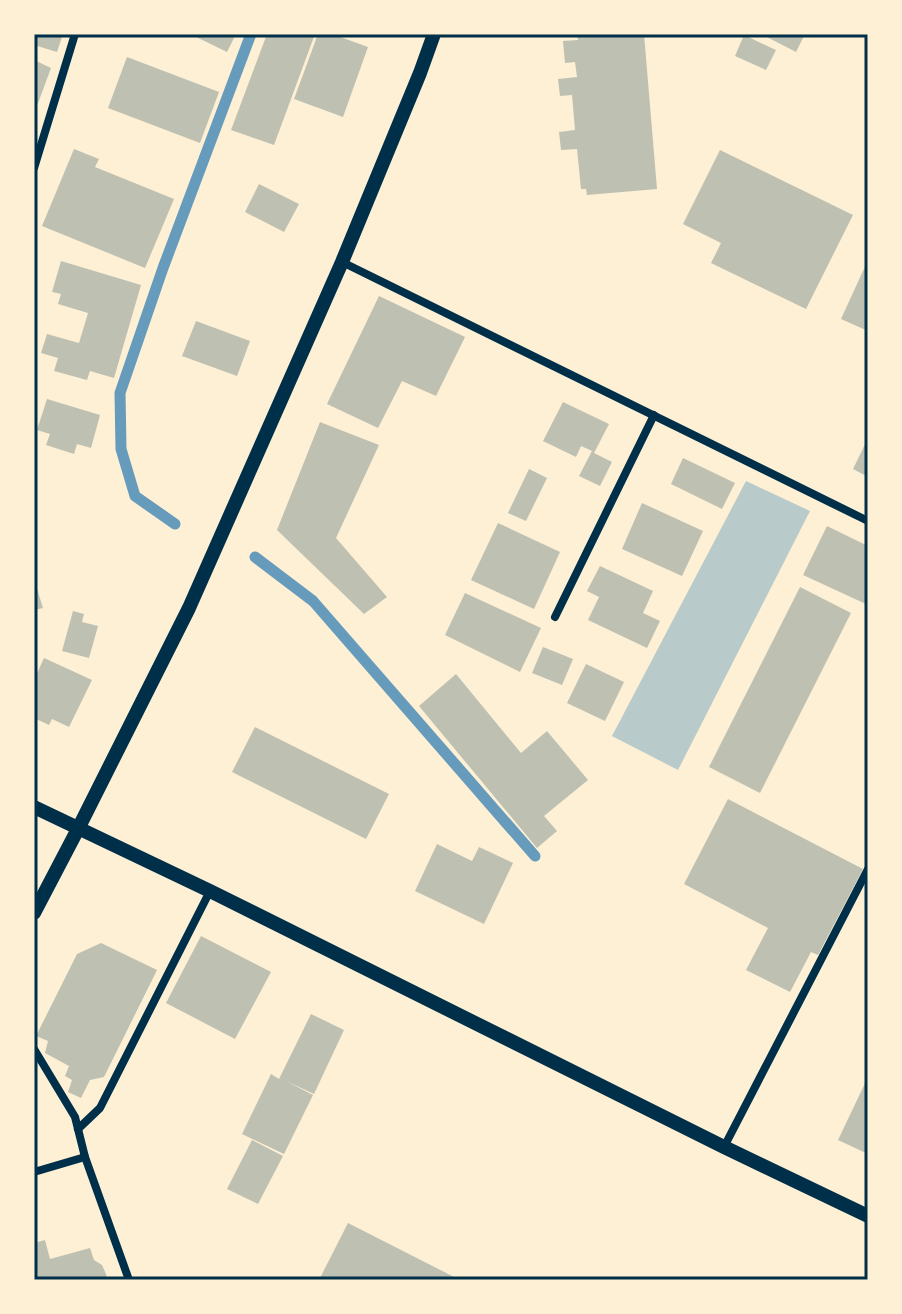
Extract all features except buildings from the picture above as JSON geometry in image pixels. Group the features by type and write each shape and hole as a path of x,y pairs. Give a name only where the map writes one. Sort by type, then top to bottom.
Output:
{"street":[{"path":"34,168 75,34"},
{"path":"34,913 189,608 342,262 434,34"},
{"path":"342,262 868,521"},
{"path":"555,617 654,415"},
{"path":"34,807 868,1216"},
{"path":"724,1147 868,869"},
{"path":"78,1129 100,1108 210,891"},
{"path":"34,1049 75,1117 85,1157 129,1280"},
{"path":"34,1172 85,1157"}],"shaded area":[{"path":"746,481 810,511 678,770 612,736"}],"waterway":[{"path":"175,524 135,496 121,449 120,393 163,268 251,34"},
{"path":"255,557 313,601 535,856"}]}
